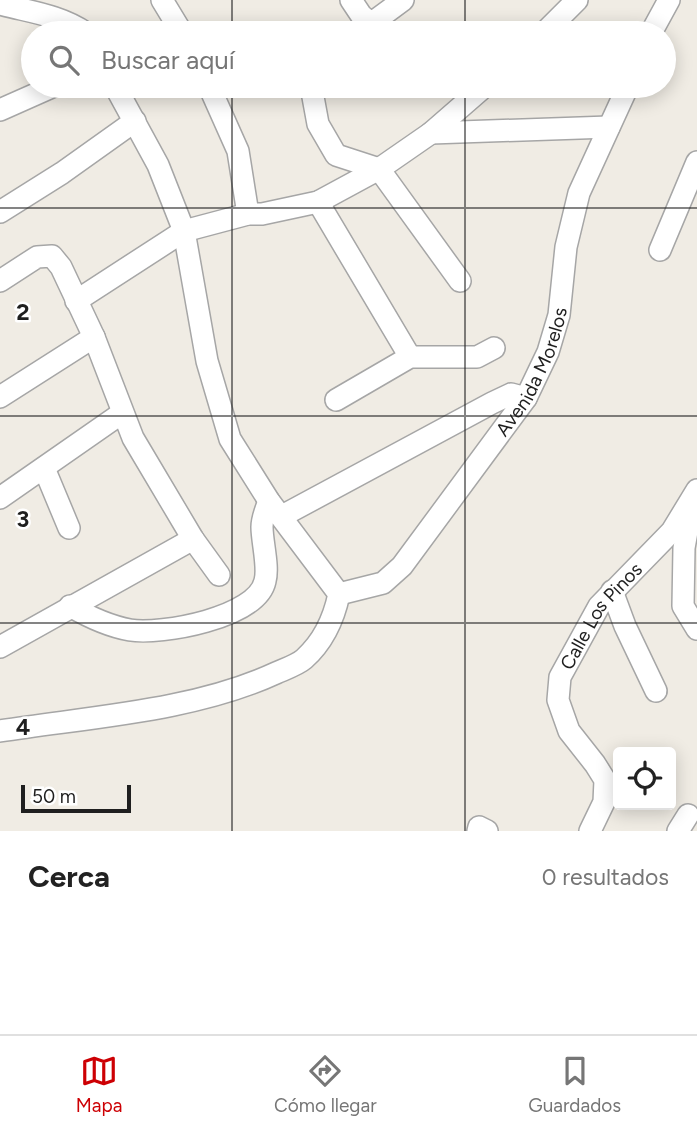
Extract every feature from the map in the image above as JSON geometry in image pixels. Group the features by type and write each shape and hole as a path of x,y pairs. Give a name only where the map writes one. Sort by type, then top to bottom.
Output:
{"street":[{"path":"162,0 175,21"},
{"path":"351,0 368,21 376,20 403,0"},
{"path":"556,21 577,0"},
{"path":"658,21 669,0"},
{"path":"0,4 67,21"},
{"path":"0,92 23,100"},
{"path":"0,110 27,98"},
{"path":"0,731 195,701 255,683 303,660 323,637 336,612 339,594 275,508 230,439 207,361 184,232 158,165 122,98"},
{"path":"214,98 238,151 248,214"},
{"path":"313,98 318,124 336,155 379,169 460,281"},
{"path":"76,301 184,232 248,214 262,214 318,202 379,169 431,133 471,98"},
{"name":"Avenida Morelos","path":"339,594 383,583 402,566 526,398 548,352 559,315 565,247 579,193 623,98"},
{"path":"0,212 62,173 135,121"},
{"path":"431,133 610,127"},
{"path":"660,250 697,163"},
{"path":"318,202 410,357"},
{"path":"0,281 37,257 52,256 61,267 94,337 133,438 193,539 219,575"},
{"path":"0,397 94,337"},
{"path":"336,400 410,357 477,356 494,348"},
{"path":"70,606 93,619 132,630 189,626 237,611 256,597 265,581 262,523 275,508 511,394 526,398"},
{"path":"0,498 122,413"},
{"path":"44,468 69,528"},
{"path":"695,495 684,548 683,606 697,629"},
{"name":"Calle Los Pinos","path":"590,831 604,802 605,780 569,732 558,700 560,677 584,631 612,591 672,531 695,495"},
{"path":"0,647 193,539"},
{"path":"612,591 625,626 656,691"}]}
